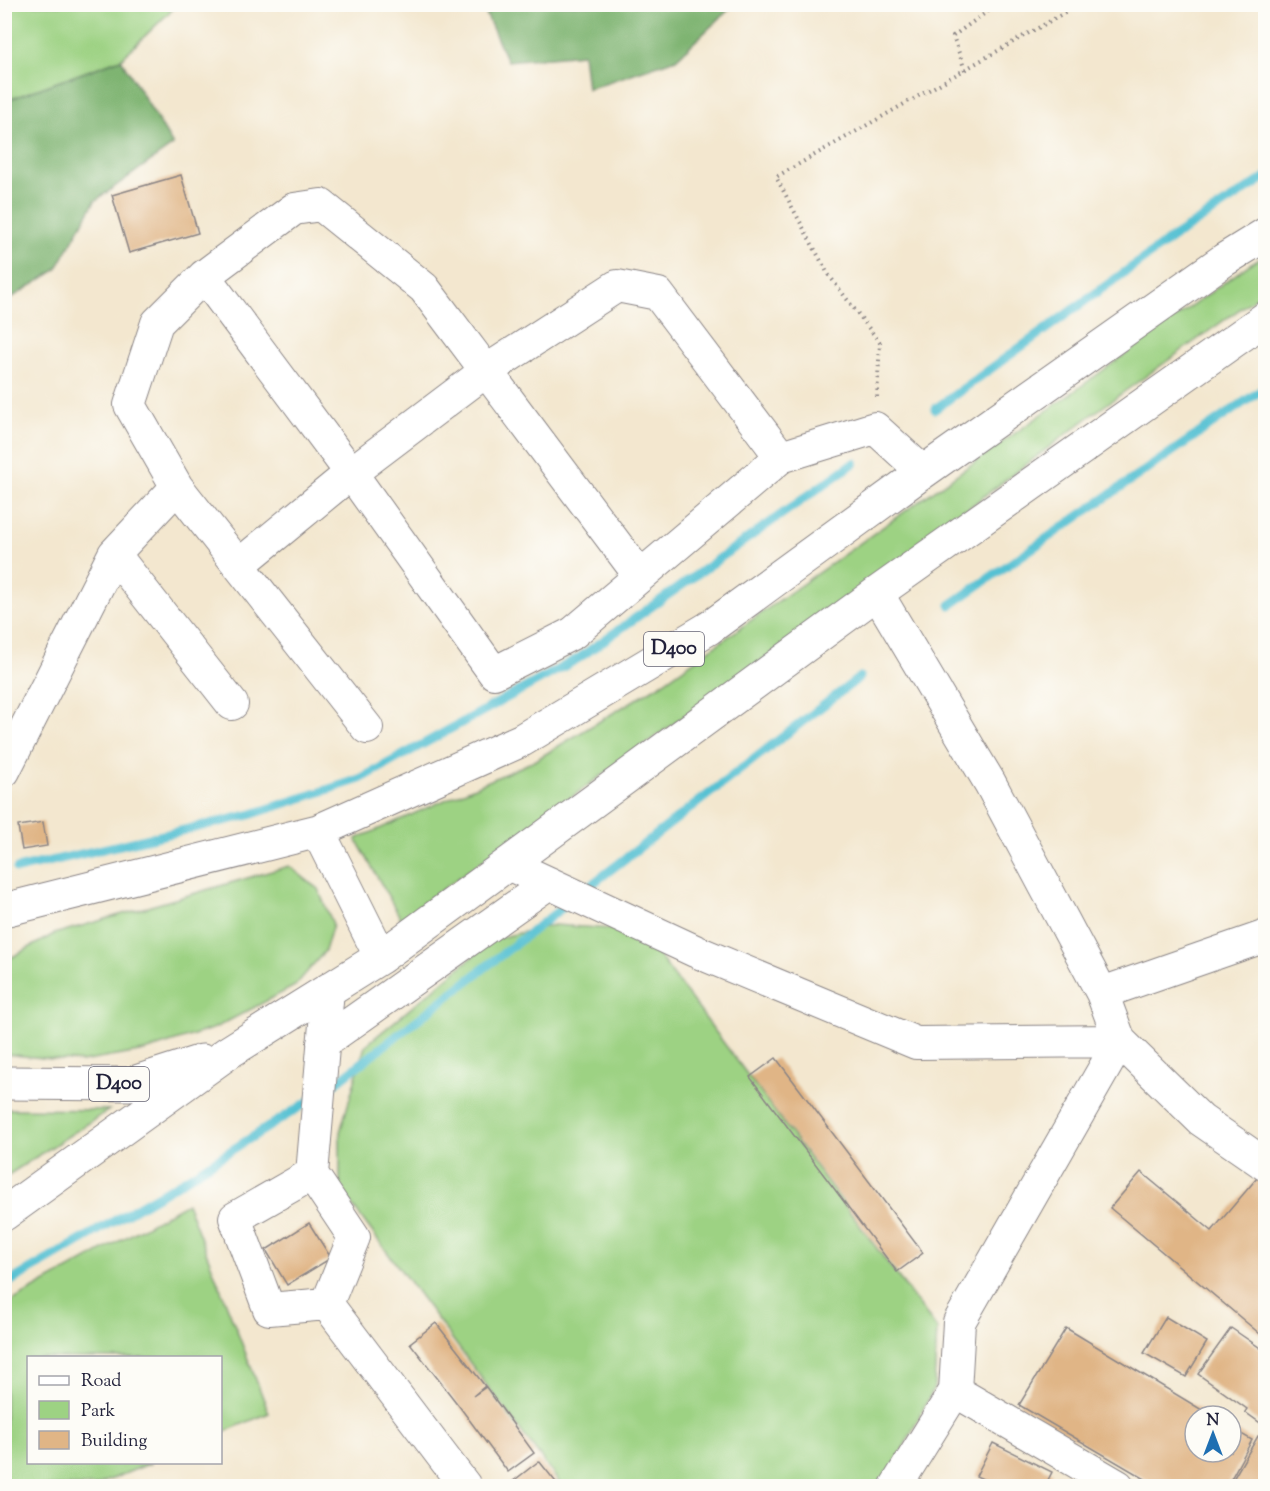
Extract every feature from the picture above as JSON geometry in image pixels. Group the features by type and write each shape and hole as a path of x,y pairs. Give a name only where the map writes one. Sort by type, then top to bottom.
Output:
{"highway":[{"name":"D400","path":"4,910 318,831 532,734 709,628 923,472 1224,260 1266,234"},
{"name":"D400","path":"4,1083 130,1084 229,1052 381,957 877,593 1266,318"},
{"path":"318,831 381,957"},
{"path":"4,1214 229,1052"}],"street":[{"path":"367,728 177,486 130,405 157,323 204,276 294,209 321,205 424,288 640,576"},
{"path":"204,276 351,473 494,673 573,633 781,457 876,428 923,472"},
{"path":"239,565 351,473 486,371 617,286 658,294 781,457"},
{"path":"4,771 114,554 177,486"},
{"path":"114,554 232,704"},
{"path":"877,593 990,783 1102,993 1120,1041 1202,1120 1266,1165"},
{"path":"508,864 696,951 915,1043 1120,1041"},
{"path":"323,1043 549,883"},
{"path":"1102,993 1266,936"},
{"path":"327,1304 354,1238 312,1174 328,990"},
{"path":"896,1486 955,1391 959,1322 1120,1041"},
{"path":"312,1174 235,1218 269,1309 327,1304"},
{"path":"327,1304 465,1486"},
{"path":"955,1391 1118,1486"}],"path":[{"path":"965,70 953,36 998,4"},
{"path":"876,428 880,343 828,274 776,177 1080,4"}],"green space":[{"path":"5,5 177,5 121,59 5,101"},
{"path":"482,5 734,5 676,59 587,89 583,54 507,61"},
{"path":"121,59 173,145 95,201 56,270 5,302 5,101"},
{"path":"1265,255 1265,291 1093,414 848,599 401,919 356,839 534,761 664,682"},
{"path":"289,866 318,889 333,924 325,951 295,986 215,1028 145,1051 81,1062 5,1054 5,961 54,934"},
{"path":"554,925 627,930 656,952 937,1329 934,1388 890,1474 875,1486 562,1486 340,1189 340,1132 365,1046 494,939"},
{"path":"5,1109 109,1110 5,1177"},
{"path":"187,1203 269,1413 222,1433 222,1356 27,1356 27,1464 149,1464 95,1486 5,1486 5,1305"}],"building":[{"path":"181,175 198,233 129,253 112,195"},
{"path":"43,822 47,846 22,850 18,826"},
{"path":"776,1058 923,1253 897,1272 750,1077"},
{"path":"1141,1172 1212,1231 1257,1178 1266,1184 1266,1339 1110,1208"},
{"path":"309,1223 331,1258 287,1285 266,1250"},
{"path":"1166,1317 1207,1342 1186,1377 1144,1353"},
{"path":"436,1323 485,1386 473,1396 486,1387 534,1453 508,1472 410,1343"},
{"path":"1066,1328 1192,1404 1183,1404 1183,1464 1239,1464 1227,1486 1157,1486 1019,1405"},
{"path":"1231,1328 1266,1352 1266,1427 1245,1412 1247,1409 1243,1404 1198,1374"},
{"path":"1243,1435 1252,1440 1243,1457"},
{"path":"1258,1436 1266,1441 1266,1486 1229,1486"},
{"path":"993,1443 1052,1472 1045,1486 998,1486 976,1476"},
{"path":"539,1461 559,1486 507,1486"}],"waterway":[{"path":"935,409 1175,236 1266,177"},
{"path":"950,605 1266,387"},
{"path":"17,869 249,815 360,779 579,658 854,463"},
{"path":"582,892 860,677"},
{"path":"328,1089 571,901"},
{"path":"4,1285 181,1182 311,1100"}]}
